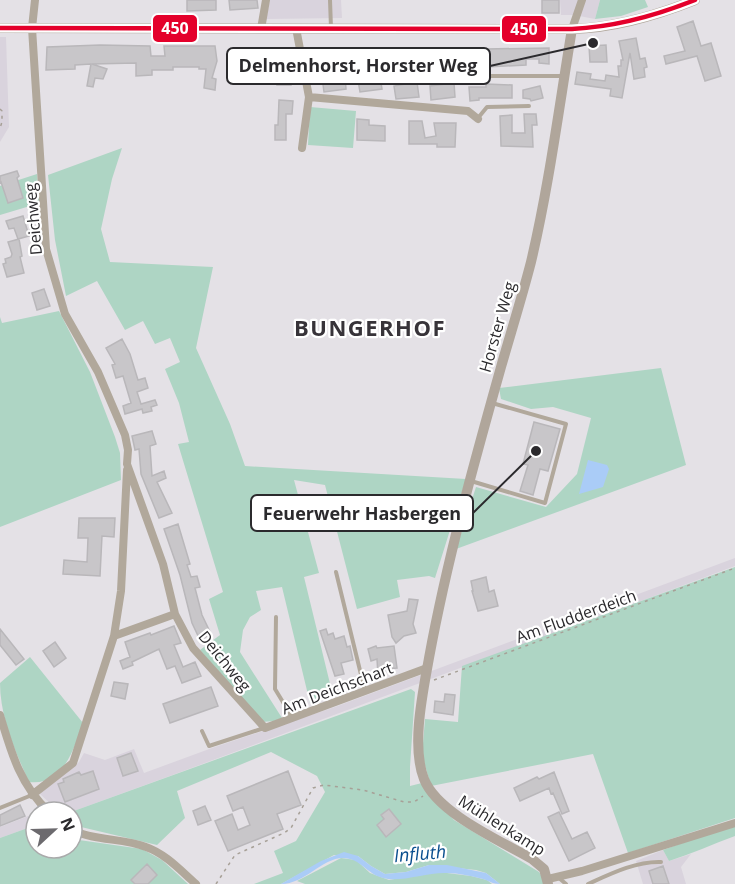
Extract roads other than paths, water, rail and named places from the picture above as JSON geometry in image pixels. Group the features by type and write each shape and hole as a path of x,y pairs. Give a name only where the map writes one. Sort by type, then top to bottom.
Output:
{"street":[{"name":"Deichweg","path":"32,795 74,763 114,636 121,591 128,450 125,435 98,372 65,314 46,249 32,28 35,0"},
{"path":"261,29 266,0"},
{"name":"Horster Weg","path":"428,664 440,601 470,481 531,262 572,29 582,0"},
{"path":"0,28 572,29 612,26 653,16 695,0"},
{"path":"296,28 309,97 302,148"},
{"path":"309,97 468,111 478,120"},
{"name":"Deichweg","path":"127,464 163,564 175,614 193,648 258,722"},
{"path":"114,636 175,614"},
{"name":"Mühlenkamp","path":"428,664 419,733 420,766 429,788 448,810 532,859 551,880"},
{"name":"Am Deichschart","path":"258,722 265,728 365,691 428,664"},
{"path":"0,715 17,769 37,800"},
{"path":"551,880 735,823"},
{"path":"84,835 148,848 163,856 196,884"}],"lane":[{"path":"330,0 331,29"},
{"path":"474,76 564,76"},
{"path":"478,120 487,107 529,106"},
{"path":"470,481 545,503 566,424 491,403"},
{"path":"336,572 365,691"},
{"path":"276,617 275,689 294,718"},
{"path":"202,731 209,746 265,728"},
{"path":"0,808 32,795"},
{"path":"588,884 632,867 661,862"},
{"path":"551,880 566,884"}],"water":[{"path":"588,460 607,465 609,469 603,487 579,494"},
{"path":"344,852 358,856 385,874 406,872 429,865 447,865 486,873 500,884 452,873 383,878 354,861 343,858 328,862 298,880 281,884 321,861"}],"place":[{"name":"Delmenhorst, Horster Weg","path":"593,43"},
{"name":"Feuerwehr Hasbergen","path":"536,451"}],"district":[{"name":"BUNGERHOF","path":"370,328"}],"water label":[{"name":"Influth","path":"420,854"}]}
